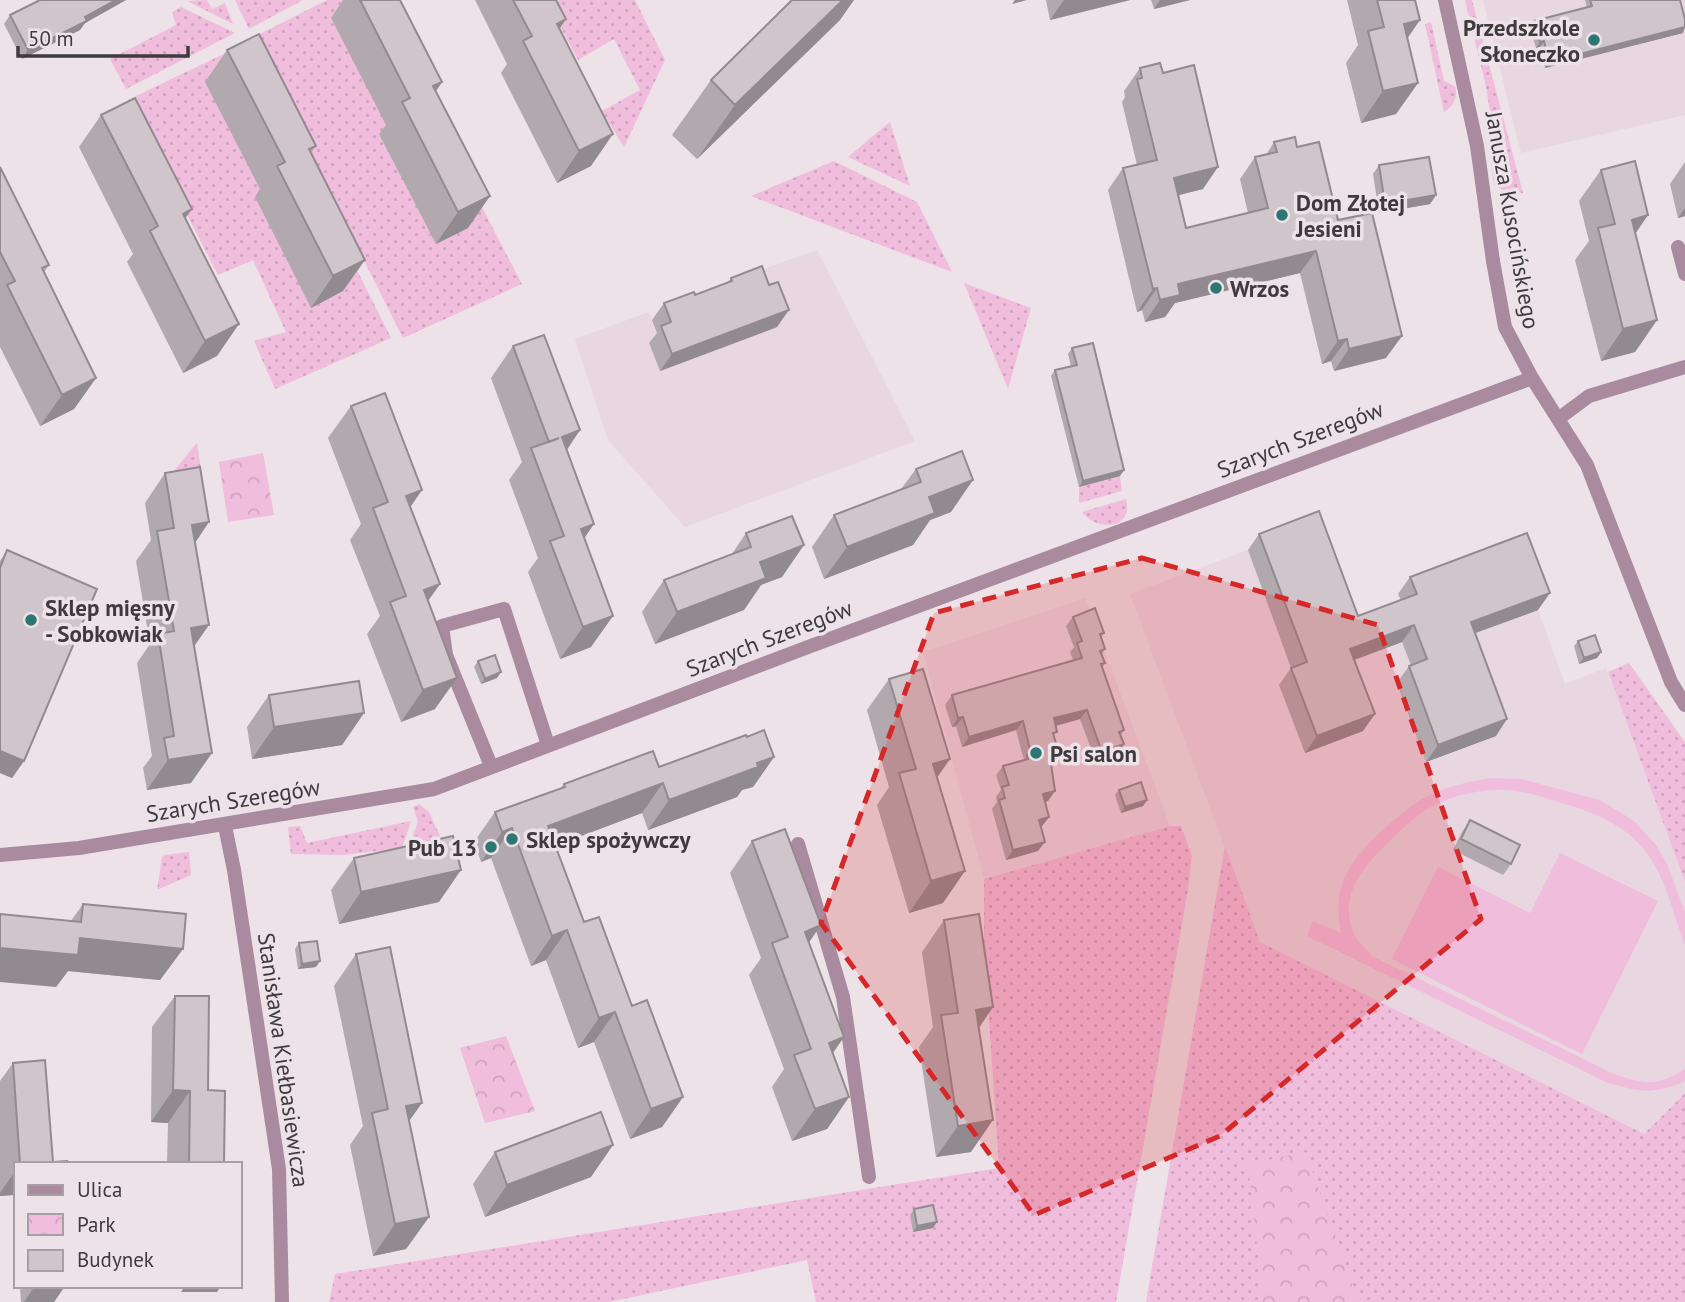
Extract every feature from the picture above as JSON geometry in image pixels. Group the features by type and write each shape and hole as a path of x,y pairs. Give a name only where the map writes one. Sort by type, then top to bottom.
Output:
{"street":[{"name":"Janusza Kusocińskiego","path":"1445,0 1477,146 1503,319 1512,344 1587,466 1671,682 1685,705"},
{"path":"1678,247 1685,274"},
{"path":"1558,419 1589,396 1685,367"},
{"name":"Szarych Szeregów","path":"0,855 79,848 225,826 434,789 548,744 1532,378"},
{"path":"491,766 446,655 442,626 504,609 548,744"},
{"name":"Stanisława Kiełbasiewicza","path":"225,826 279,1169 282,1302"},
{"path":"798,844 843,997 869,1177"}],"highlighted area":[{"path":"1142,558 1378,625 1481,919 1220,1136 1034,1215 821,923 934,613"}],"shaded area":[{"path":"1483,0 1685,0 1685,115 1521,153"},
{"path":"817,250 915,441 685,527 608,440 575,339 649,312 652,320 744,276"},
{"path":"1307,528 1346,633 1405,611 1398,594 1516,550 1565,684 1606,668 1685,882 1685,1093 1644,1134 1260,942 1130,594"},
{"path":"1085,598 1170,826 984,879 923,652"}],"green space":[{"path":"207,0 212,9 225,3 233,24 187,1"},
{"path":"235,0 303,0 249,29"},
{"path":"327,0 378,0 522,284 403,338 252,38"},
{"path":"546,0 635,0 665,60 624,147 602,111 640,90 614,39 578,60"},
{"path":"1465,0 1472,0 1523,193 1510,194 1494,185 1491,165 1497,156 1486,87"},
{"path":"181,7 235,33 126,89 110,59 176,25 172,12"},
{"path":"1431,22 1444,81 1455,86 1456,90 1454,101 1444,112 1425,24"},
{"path":"244,44 262,193 311,307 342,292 348,252 391,338 275,389 254,341 286,332 253,260 218,275 128,100"},
{"path":"890,122 910,186 848,157"},
{"path":"834,161 917,202 952,272 751,196"},
{"path":"964,283 1031,308 1008,389"},
{"path":"197,443 203,484 163,484"},
{"path":"263,453 274,515 228,522 219,462"},
{"path":"1120,476 1122,491 1079,503 1079,487"},
{"path":"1126,499 1125,517 1113,525 1096,523 1082,512"},
{"path":"1629,663 1685,742 1685,882 1608,672"},
{"path":"1491,778 1521,779 1600,800 1634,821 1656,845 1667,864 1685,912 1685,945 1659,873 1646,852 1631,836 1612,823 1582,809 1532,794 1503,790 1472,793 1437,804 1414,818 1384,846 1365,868 1351,893 1350,921 1355,936 1372,956 1612,1073 1641,1082 1657,1082 1685,1069 1685,1081 1647,1091 1608,1083 1307,936 1313,921 1341,933 1339,900 1347,874 1363,851 1392,822 1434,793"},
{"path":"419,804 429,812 440,836 413,846 409,845 418,822 413,807"},
{"path":"411,821 402,848 344,855 291,854 288,827 300,826 307,843"},
{"path":"1170,826 1181,826 1192,856 1116,1302 816,1302 807,1260 609,1302 329,1302 335,1274 999,1168 984,944 984,879"},
{"path":"1225,846 1260,942 1644,1134 1685,1093 1685,1302 1146,1302"},
{"path":"189,852 191,875 157,890 162,857"},
{"path":"1560,853 1658,901 1582,1054 1392,959 1438,867 1530,913"},
{"path":"506,1036 535,1111 485,1123 460,1048"},
{"path":"1306,1152 1358,1302 1263,1302 1248,1164"}],"building":[{"path":"40,0 116,0 85,17 87,21 28,50 10,15"},
{"path":"360,0 400,0 442,82 433,86 490,196 458,212 402,102 410,98"},
{"path":"513,0 556,0 566,19 557,24 613,134 579,151 523,41 532,36"},
{"path":"792,0 843,0 735,105 711,80"},
{"path":"1377,0 1415,0 1420,20 1404,24 1418,83 1383,91 1368,31 1384,27"},
{"name":"Przedszkole Słoneczko","path":"1590,0 1680,0 1685,27 1549,62 1544,41 1540,42 1534,21 1592,6"},
{"path":"259,34 316,146 309,149 365,260 333,276 277,166 285,162 227,50"},
{"name":"Dom Złotej Jesieni","path":"1160,63 1163,73 1194,65 1218,167 1174,178 1186,228 1268,208 1255,157 1277,152 1274,142 1295,137 1297,147 1319,142 1338,220 1372,213 1402,336 1349,349 1347,339 1338,341 1316,251 1178,284 1180,295 1160,300 1157,288 1153,289 1123,168 1157,160 1137,79 1142,78 1140,68"},
{"path":"135,98 192,209 183,214 239,324 205,341 150,231 158,226 101,115"},
{"path":"1429,157 1436,195 1385,204 1379,165"},
{"path":"1635,161 1648,215 1632,220 1657,320 1623,329 1598,228 1615,224 1601,170"},
{"path":"0,167 49,265 42,268 96,378 62,395 7,285 15,281 0,252"},
{"path":"762,266 769,285 778,282 789,310 672,354 661,326 671,322 664,303 694,292 695,295"},
{"path":"544,335 580,430 562,437 594,524 581,529 613,616 583,627 550,541 564,536 531,448 549,442 513,346"},
{"path":"1093,343 1124,470 1083,481 1055,370 1077,365 1072,348"},
{"path":"385,393 422,490 406,496 440,584 424,590 457,678 423,690 390,602 406,596 373,508 388,502 351,406"},
{"path":"962,451 973,480 929,497 935,513 847,547 834,515 921,482 916,469"},
{"path":"200,467 209,522 192,525 209,625 191,628 212,753 168,760 164,738 174,736 158,634 174,631 157,531 174,528 165,473"},
{"path":"1319,511 1358,616 1417,594 1410,577 1527,533 1550,593 1471,622 1507,719 1438,745 1409,666 1427,659 1414,625 1350,649 1375,714 1317,736 1291,668 1307,662 1259,534"},
{"path":"792,516 804,545 760,562 766,578 677,612 664,580 751,547 746,533"},
{"path":"7,550 97,589 24,761 0,751 0,568"},
{"path":"1095,608 1104,633 1100,634 1105,649 1100,651 1105,663 1101,664 1124,730 1119,732 1124,744 1102,752 1087,710 1054,718 1057,732 1053,733 1057,747 1052,748 1056,762 1051,764 1055,791 1043,794 1049,817 1039,820 1045,842 1013,850 999,800 1005,798 1002,787 1009,785 1003,766 1028,759 1027,755 1031,754 1023,721 969,737 963,717 958,718 952,695 1082,658 1077,643 1082,641 1073,617"},
{"path":"1595,635 1601,652 1584,658 1578,641"},
{"path":"495,655 501,672 485,679 478,661"},
{"path":"923,669 950,759 933,764 965,871 931,881 899,773 916,769 889,679"},
{"path":"359,681 364,713 274,727 269,695"},
{"path":"764,730 774,757 757,763 758,767 669,800 663,783 548,826 584,922 599,917 632,1006 647,1000 683,1097 651,1109 615,1012 599,1018 567,930 552,936 512,828 502,832 495,812 653,751 659,767"},
{"path":"1141,782 1147,800 1125,807 1119,790"},
{"path":"1470,820 1520,845 1511,864 1461,839"},
{"path":"785,829 821,925 805,932 844,1037 829,1043 849,1097 815,1109 794,1055 811,1049 772,943 788,937 752,841"},
{"path":"453,836 461,870 361,892 354,858"},
{"path":"83,904 186,914 183,949 80,938 78,955 0,948 0,914 81,922"},
{"path":"979,914 993,1007 976,1010 993,1120 958,1126 941,1015 958,1013 944,920"},
{"path":"317,941 320,961 302,964 299,943"},
{"path":"390,947 422,1103 406,1106 429,1217 395,1224 372,1113 388,1109 356,954"},
{"path":"175,996 209,996 208,1090 225,1091 224,1162 189,1162 190,1091 173,1090"},
{"path":"45,1060 53,1162 20,1162 13,1063"},
{"path":"601,1112 613,1145 507,1185 495,1152"},
{"path":"933,1205 937,1222 917,1226 914,1209"}],"place":[{"name":"Przedszkole Słoneczko","path":"1594,40"},
{"name":"Dom Złotej Jesieni","path":"1282,215"},
{"name":"Wrzos","path":"1216,288"},
{"name":"Sklep mięsny - Sobkowiak","path":"31,620"},
{"name":"Psi salon","path":"1036,753"},
{"name":"Sklep spożywczy","path":"512,839"},
{"name":"Pub 13","path":"491,847"}]}
